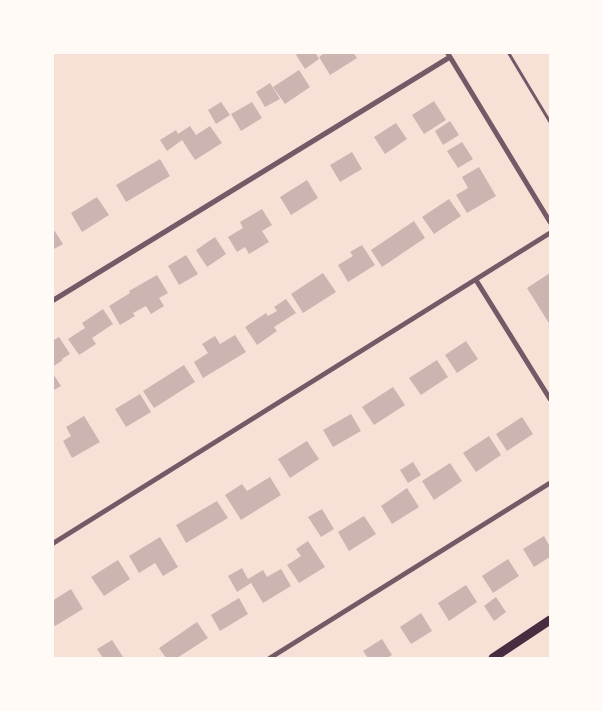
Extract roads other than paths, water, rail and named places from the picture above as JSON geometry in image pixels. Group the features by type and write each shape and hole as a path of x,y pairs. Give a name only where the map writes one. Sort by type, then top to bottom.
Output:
{"main road":[{"path":"493,658 550,620"}],"street":[{"path":"52,301 448,55 550,222"},
{"path":"52,544 550,233"},
{"path":"476,280 550,399"},
{"path":"270,658 550,482"}],"lane":[{"path":"508,52 550,122"}]}
